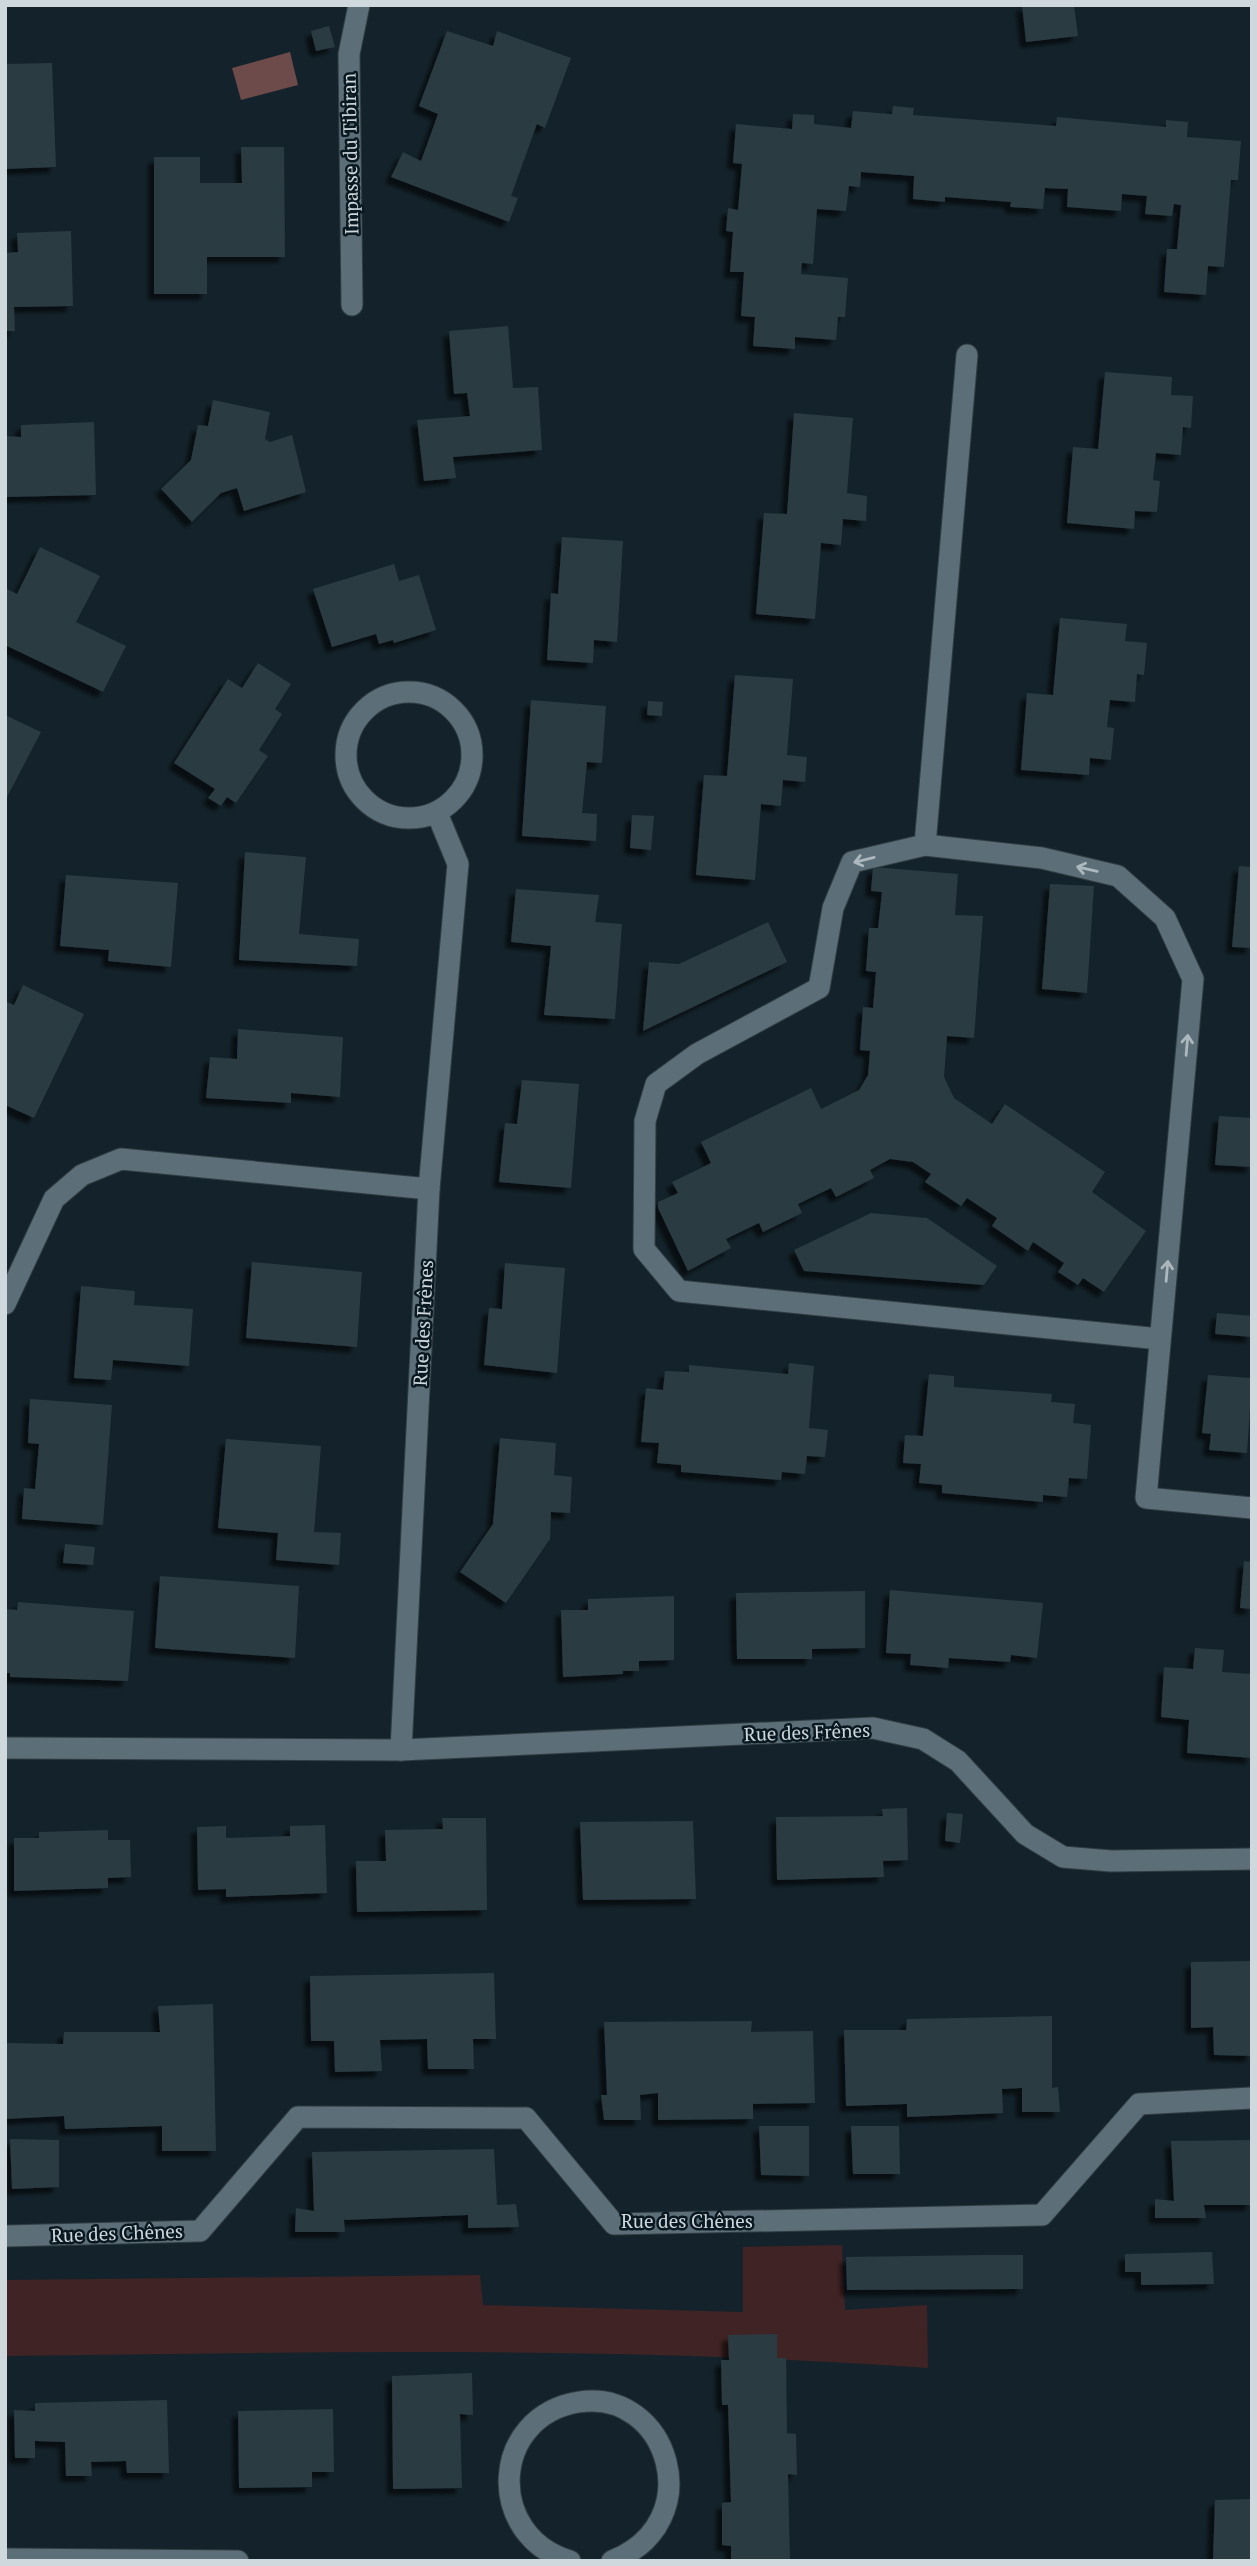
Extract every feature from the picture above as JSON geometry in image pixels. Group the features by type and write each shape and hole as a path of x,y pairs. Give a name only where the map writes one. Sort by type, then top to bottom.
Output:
{"street":[{"name":"Impasse du Tibiran","path":"352,305 349,54 359,5"},
{"path":"925,845 967,355"},
{"path":"415,692 435,697 452,709 464,725 472,744 472,764 466,784 454,800 437,813 417,818 395,817 375,809 359,795 349,776 345,756 348,735 359,716 375,702 394,694 415,692"},
{"name":"Rue des Frênes","path":"401,1749 429,1189 458,863 437,813"},
{"path":"1160,1339 679,1291 644,1249 645,1121 656,1084 697,1054 819,988 832,908 852,862 925,845 1042,858 1118,876 1165,918 1193,979 1146,1498 1252,1508"},
{"path":"5,1304 54,1199 82,1175 121,1159 429,1189"},
{"name":"Rue des Frênes","path":"5,1748 401,1749 873,1728 923,1739 958,1761 1025,1834 1063,1857 1111,1861 1252,1860"},
{"name":"Rue des Chênes","path":"5,2236 200,2231 298,2117 526,2118 614,2224 1042,2215 1139,2104 1252,2098"},
{"path":"570,2561 554,2556 531,2540 513,2514 507,2486 511,2458 526,2431 548,2413 579,2402 607,2404 624,2410 647,2426 657,2439 668,2465 670,2489 663,2516 649,2538 626,2555 612,2561"},
{"path":"5,2558 238,2561"}],"shaded area":[{"path":"290,52 298,85 241,100 232,68"},
{"path":"842,2245 845,2310 927,2305 928,2368 582,2353 351,2352 5,2356 5,2280 480,2275 483,2305 743,2312 743,2247"}],"building":[{"path":"1022,5 1074,5 1078,36 1026,42"},
{"path":"329,26 335,47 316,51 311,31"},
{"path":"447,31 493,46 497,31 571,58 545,128 537,124 511,196 518,198 509,222 391,177 403,152 421,161 438,114 419,106"},
{"path":"52,63 56,167 5,169 5,64"},
{"path":"893,106 914,108 913,115 1056,126 1057,117 1166,127 1166,120 1188,122 1187,137 1241,141 1238,180 1231,180 1224,267 1208,266 1206,295 1164,292 1167,249 1177,249 1181,205 1174,204 1172,216 1145,214 1147,196 1122,194 1121,211 1067,207 1068,189 1045,188 1043,209 1010,207 1011,202 945,197 945,202 913,199 914,176 861,172 860,187 849,186 846,211 817,209 813,264 802,263 801,274 848,278 845,317 838,317 836,340 795,337 795,349 753,346 755,317 741,316 744,272 730,272 733,232 726,231 728,208 738,210 742,164 733,163 736,124 792,129 793,114 814,115 814,124 851,128 853,111 892,114"},
{"path":"241,147 284,147 285,257 207,257 207,294 154,294 154,157 200,157 200,183 242,183"},
{"path":"71,231 73,306 14,307 15,331 5,331 5,253 18,252 17,233"},
{"path":"508,326 513,388 538,387 542,450 453,457 456,478 424,481 417,420 470,416 467,393 454,394 449,331"},
{"path":"1105,372 1172,377 1171,395 1193,396 1191,428 1183,427 1181,455 1156,453 1153,480 1160,481 1157,512 1135,511 1134,529 1067,523 1073,447 1098,449"},
{"path":"213,400 270,412 265,439 270,442 292,435 306,492 244,511 237,488 221,493 192,522 161,489 191,460 198,425 208,426"},
{"path":"794,413 853,418 847,493 867,496 866,521 843,519 841,545 821,543 815,619 756,614 764,513 787,514"},
{"path":"94,422 96,495 5,497 5,436 21,437 21,425"},
{"path":"562,537 623,541 617,642 594,640 593,663 547,660 551,593 558,594"},
{"path":"40,547 100,576 76,622 126,646 103,692 5,645 5,588 17,594"},
{"path":"394,564 399,581 419,575 436,630 394,643 393,640 379,644 376,634 332,647 313,589"},
{"path":"1060,618 1127,624 1125,641 1147,643 1144,675 1137,674 1135,702 1110,700 1107,727 1114,728 1111,760 1090,758 1089,775 1021,770 1027,693 1053,695"},
{"path":"258,663 291,684 275,709 282,714 259,750 268,756 236,803 227,797 221,806 208,798 215,789 174,763 228,679 242,688"},
{"path":"735,675 793,679 787,755 807,757 805,782 783,780 781,806 761,804 755,880 696,875 704,775 727,776"},
{"path":"531,700 606,706 602,763 587,762 582,813 597,814 596,841 522,836"},
{"path":"648,701 663,702 662,716 647,715"},
{"path":"5,715 41,732 5,801"},
{"path":"632,815 654,816 651,850 630,848"},
{"path":"245,852 306,857 299,934 359,939 357,966 239,960"},
{"path":"1239,866 1252,867 1252,948 1232,947"},
{"path":"873,867 958,874 955,915 983,916 974,1038 947,1036 944,1077 954,1098 992,1124 1005,1104 1105,1172 1092,1192 1146,1231 1104,1292 1083,1278 1078,1285 1058,1272 1064,1263 1033,1242 1028,1251 992,1226 997,1218 967,1198 961,1206 925,1182 931,1174 913,1162 890,1159 870,1170 874,1178 836,1197 831,1188 798,1204 802,1213 763,1232 759,1223 726,1239 731,1248 688,1271 658,1208 658,1202 678,1193 672,1182 711,1163 701,1142 811,1088 821,1109 859,1090 868,1075 870,1051 860,1050 863,1007 873,1008 876,972 866,971 869,928 878,928 882,892 871,891"},
{"path":"66,875 178,883 171,967 108,961 109,950 60,946"},
{"path":"1050,884 1094,886 1087,993 1042,989"},
{"path":"516,889 599,895 595,922 622,924 615,1019 544,1015 551,946 511,942"},
{"path":"768,922 787,962 643,1031 649,962 679,964"},
{"path":"23,985 84,1014 34,1118 5,1105 5,1001 14,1005"},
{"path":"238,1029 343,1037 340,1097 291,1093 291,1103 206,1098 210,1057 237,1059"},
{"path":"522,1080 579,1084 571,1188 499,1182 505,1123 517,1124"},
{"path":"1219,1116 1252,1118 1252,1167 1215,1165"},
{"path":"871,1213 927,1218 997,1266 984,1285 804,1271 794,1250"},
{"path":"252,1262 362,1272 357,1347 246,1338"},
{"path":"505,1263 565,1268 557,1373 484,1365 489,1308 502,1309"},
{"path":"81,1286 135,1291 134,1305 193,1309 189,1366 113,1360 111,1380 74,1378"},
{"path":"1217,1313 1252,1316 1252,1337 1215,1334"},
{"path":"789,1363 814,1366 809,1428 828,1430 825,1457 807,1456 805,1474 782,1472 781,1480 681,1472 681,1465 657,1463 659,1443 641,1442 646,1388 663,1390 665,1371 689,1372 689,1365 788,1374"},
{"path":"929,1374 954,1376 954,1387 1052,1394 1051,1402 1075,1404 1073,1423 1091,1425 1087,1479 1069,1478 1067,1497 1043,1495 1043,1502 942,1493 942,1485 919,1483 921,1464 903,1463 905,1435 923,1436"},
{"path":"1208,1375 1252,1378 1247,1453 1209,1450 1211,1434 1202,1433"},
{"path":"30,1399 112,1405 103,1525 22,1519 24,1488 35,1489 39,1444 28,1443"},
{"path":"500,1438 556,1443 554,1475 572,1477 570,1513 551,1512 550,1539 506,1603 460,1572 493,1524"},
{"path":"226,1439 321,1446 314,1532 341,1533 339,1565 276,1560 278,1533 218,1528"},
{"path":"65,1544 95,1547 93,1565 63,1563"},
{"path":"1244,1561 1252,1562 1252,1609 1240,1608"},
{"path":"160,1576 299,1586 295,1658 155,1648"},
{"path":"890,1590 1043,1603 1037,1658 1011,1655 1010,1662 949,1658 948,1668 910,1665 911,1654 886,1653"},
{"path":"865,1591 865,1648 812,1649 812,1659 737,1659 736,1593"},
{"path":"674,1596 674,1660 639,1661 639,1671 623,1671 623,1674 563,1677 561,1610 588,1610 588,1599"},
{"path":"18,1602 134,1611 128,1681 10,1677 10,1673 5,1673 5,1609 17,1610"},
{"path":"1195,1648 1224,1650 1222,1672 1252,1674 1252,1758 1187,1753 1189,1720 1161,1717 1164,1667 1193,1669"},
{"path":"907,1808 908,1860 883,1861 884,1877 777,1880 776,1817 883,1816 882,1809"},
{"path":"947,1813 963,1814 960,1843 945,1841"},
{"path":"442,1818 486,1818 487,1910 357,1912 356,1861 386,1861 385,1830 443,1829"},
{"path":"693,1821 696,1899 583,1900 580,1822"},
{"path":"325,1825 327,1893 226,1897 226,1889 198,1890 197,1827 226,1826 226,1838 290,1836 290,1826"},
{"path":"108,1830 108,1840 130,1840 131,1877 108,1878 108,1888 14,1891 14,1838 39,1838 39,1832"},
{"path":"1252,1961 1252,2056 1214,2055 1213,2027 1191,2028 1191,1962"},
{"path":"494,1973 496,2039 473,2039 474,2069 428,2069 427,2039 380,2040 382,2071 335,2072 334,2041 311,2041 310,1976"},
{"path":"213,2004 216,2151 162,2151 162,2126 65,2129 64,2116 5,2119 5,2043 63,2044 64,2032 160,2032 158,2006"},
{"path":"1052,2016 1052,2088 1058,2087 1060,2112 1022,2112 1022,2088 1002,2089 1003,2113 907,2117 907,2104 846,2106 844,2030 906,2030 907,2019"},
{"path":"752,2021 751,2032 813,2031 815,2103 753,2104 753,2119 658,2120 658,2093 640,2095 641,2120 604,2120 601,2095 607,2095 604,2022"},
{"path":"759,2126 809,2126 809,2176 761,2175"},
{"path":"851,2126 899,2126 900,2174 853,2174"},
{"path":"10,2139 59,2140 59,2187 12,2189"},
{"path":"1252,2140 1252,2205 1204,2205 1206,2218 1155,2218 1155,2199 1174,2201 1171,2141"},
{"path":"494,2149 497,2205 516,2204 519,2227 468,2228 468,2215 344,2220 345,2232 295,2232 296,2208 314,2211 312,2152"},
{"path":"1212,2252 1214,2284 1141,2285 1141,2272 1125,2272 1125,2254"},
{"path":"1023,2255 1023,2289 847,2290 846,2257"},
{"path":"777,2334 777,2358 786,2358 787,2433 796,2434 797,2475 788,2474 790,2561 731,2561 731,2546 722,2545 722,2503 731,2502 728,2405 722,2405 721,2360 729,2360 728,2335"},
{"path":"472,2373 473,2415 460,2414 462,2488 393,2489 392,2376"},
{"path":"167,2400 169,2473 127,2473 126,2461 91,2462 92,2476 66,2476 65,2442 35,2441 35,2458 15,2458 14,2410 35,2411 35,2403"},
{"path":"333,2409 334,2472 312,2472 312,2487 239,2488 238,2411"},
{"path":"1252,2499 1252,2561 1213,2561 1215,2500"}]}
